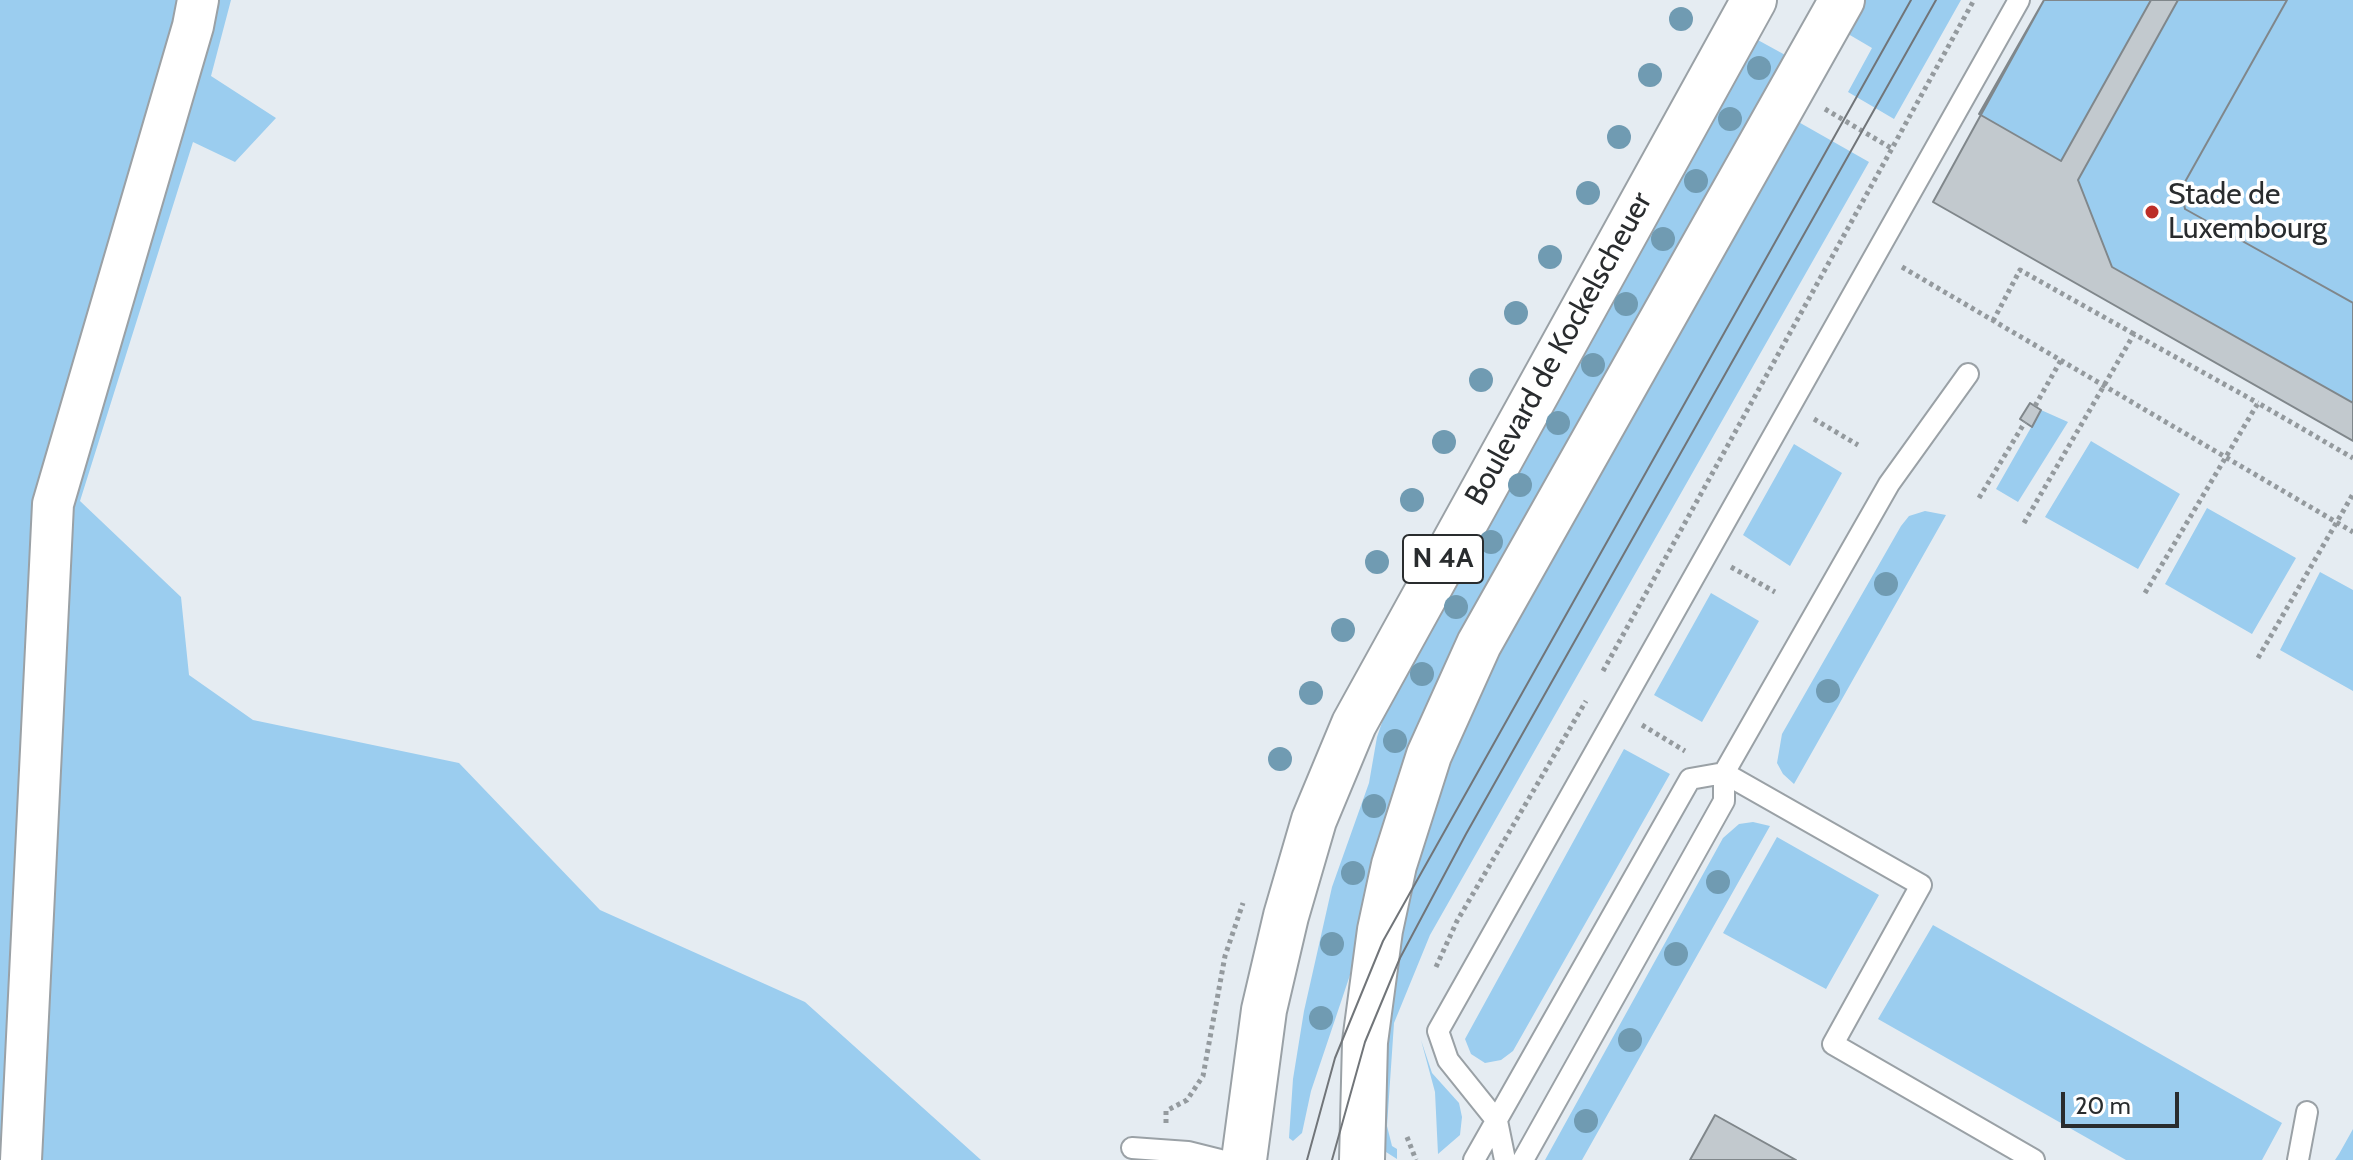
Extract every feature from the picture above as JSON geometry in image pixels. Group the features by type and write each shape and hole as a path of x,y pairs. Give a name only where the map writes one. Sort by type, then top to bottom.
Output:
{"main road":[{"name":"Boulevard de Kockelscheuer","path":"1244,1160 1262,1024 1286,916 1314,820 1354,724 1754,0"},
{"name":"N 4A","path":"1362,1160 1365,1042 1380,930 1394,865 1429,755 1479,644 1842,0"}],"street":[{"path":"21,1160 53,504 198,0"}],"lane":[{"path":"1505,1160 1497,1121 1448,1060 1438,1031 2019,0"},
{"path":"1523,1160 1724,801 1724,773 1889,484 1968,374"},
{"path":"1474,1160 1690,779 1724,773 1921,885 1833,1044 2034,1160"},
{"path":"2298,1160 2307,1112"},
{"path":"1132,1148 1188,1152 1220,1160"}],"path":[{"path":"1891,148 1974,0"},
{"path":"1878,253 2353,532"},
{"path":"1993,321 2020,270 2353,458"},
{"path":"2024,523 2134,334"},
{"path":"2035,406 2061,360"},
{"path":"2145,593 2258,403"},
{"path":"1810,416 1858,445"},
{"path":"1979,498 2025,422"},
{"path":"2258,658 2353,494"},
{"path":"1727,565 1775,592"},
{"path":"1638,723 1686,751"}],"shaded area":[{"path":"0,0 231,0 211,76 276,118 235,162 193,142 80,501 181,597 189,675 253,720 459,763 600,910 805,1002 981,1160 0,1160"},
{"path":"1861,0 1961,0 1894,119 1848,92 1872,48 1843,31"},
{"name":"Stade de Luxembourg","path":"2044,0 2353,0 2353,441 1933,202"},
{"path":"1756,39 1787,56 1461,636 1426,706 1390,804 1362,908 1350,975 1311,1091 1302,1133 1293,1141 1289,1138 1293,1079 1304,1011 1332,887 1369,783 1377,737 1390,699"},
{"path":"1795,120 1869,162 1430,935 1394,1023 1387,1126 1392,1146 1397,1149 1397,1159 1386,1152 1379,1130 1394,952 1418,849 1475,693"},
{"path":"2041,410 2068,422 2018,502 1996,489"},
{"path":"2091,441 2180,494 2138,569 2045,517"},
{"path":"1794,444 1842,473 1790,566 1743,535"},
{"path":"2207,508 2296,558 2252,634 2165,584"},
{"path":"1925,511 1946,515 1794,784 1777,763 1782,734 1901,526 1909,516"},
{"path":"2320,572 2353,590 2353,691 2280,650"},
{"path":"1711,593 1759,621 1702,722 1654,695"},
{"path":"1624,749 1670,774 1513,1051 1501,1060 1485,1063 1471,1054 1465,1039"},
{"path":"1753,822 1770,826 1582,1160 1545,1160 1723,838 1739,824"},
{"path":"1777,837 1879,895 1826,989 1723,933"},
{"path":"1933,925 2282,1123 2262,1160 2126,1160 1878,1019"},
{"path":"1421,1040 1432,1073 1459,1103 1462,1117 1460,1135 1438,1154 1435,1092"},
{"path":"2353,1129 2353,1160 2335,1160 2339,1154"}],"building":[{"name":"Stade de Luxembourg","path":"2044,0 2287,0 2181,189 2185,209 2353,303 2353,441 1933,202"},
{"path":"2044,0 2151,0 2061,161 1979,114"},
{"path":"2178,0 2287,0 2181,189 2185,209 2353,303 2353,403 2112,267 2078,180"},
{"path":"2030,403 2041,410 2032,427 2020,419"},
{"path":"1715,1115 1796,1160 1690,1160"}],"tram line":[{"path":"1307,1160 1335,1058 1383,941 1911,0"},
{"path":"1332,1160 1365,1042 1400,958 1466,834 1936,0"}],"place":[{"name":"Stade de Luxembourg","path":"2152,212"}]}
